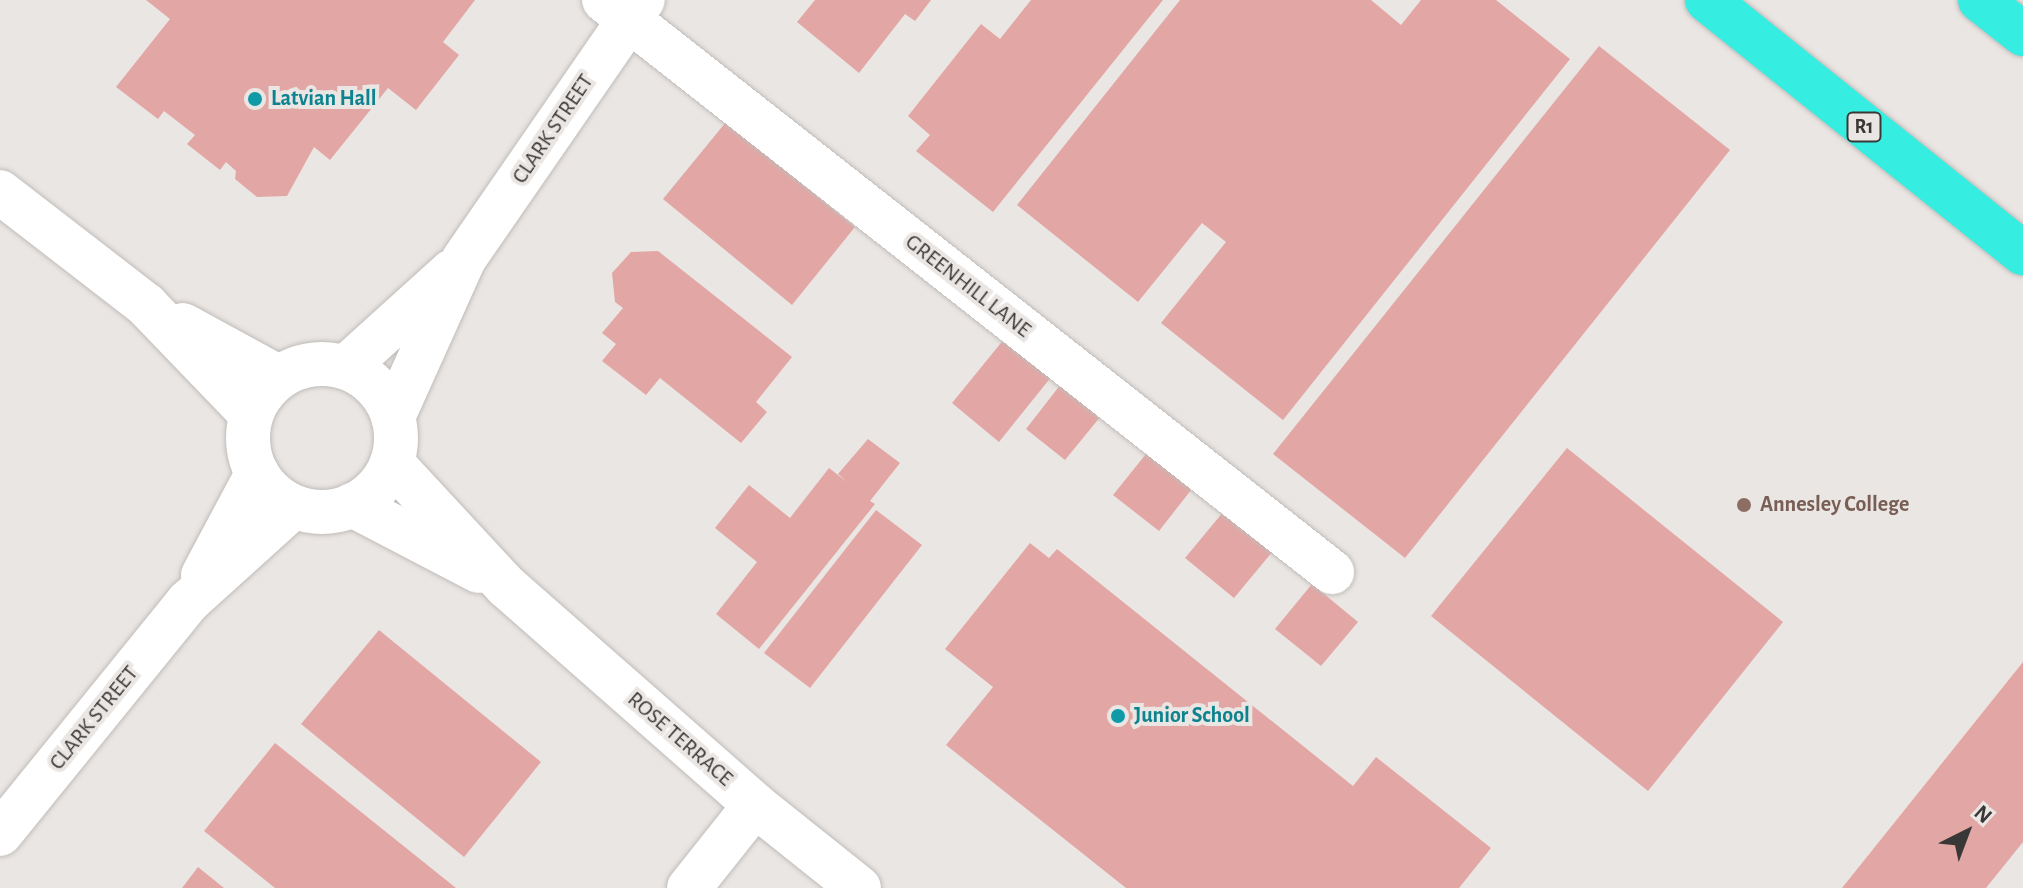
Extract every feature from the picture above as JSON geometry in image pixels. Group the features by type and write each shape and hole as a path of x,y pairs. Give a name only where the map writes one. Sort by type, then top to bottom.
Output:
{"highway":[{"name":"R1","path":"1707,0 2023,253"},
{"path":"1980,0 2023,34"}],"street":[{"name":"CLARK STREET","path":"393,417 464,259 625,6"},
{"name":"GREENHILL LANE","path":"625,6 1332,572"},
{"path":"0,192 146,305 251,414"},
{"name":"CLARK STREET","path":"346,367 464,259"},
{"path":"146,305 278,377"},
{"path":"323,364 346,367 367,379 393,417 392,463 381,483 352,505 317,512 293,507 273,494 257,474 249,455 251,414 278,377 323,364"},
{"name":"ROSE TERRACE","path":"392,463 506,586 755,805 859,888"},
{"name":"CLARK STREET","path":"188,602 257,474"},
{"name":"ROSE TERRACE","path":"352,505 506,586"},
{"name":"CLARK STREET","path":"0,834 188,602 293,507"},
{"path":"689,888 755,805"}],"building":[{"name":"Latvian Hall","path":"146,0 475,0 443,42 459,55 416,110 388,88 330,160 314,147 287,196 257,197 235,179 236,171 226,162 220,170 187,144 195,135 164,111 158,119 116,87 170,19"},
{"path":"815,0 931,0 915,21 905,14 859,73 797,22"},
{"path":"1031,0 1163,0 993,212 916,151 930,135 908,116 981,24 1000,39"},
{"path":"1180,0 1371,0 1401,25 1421,0 1496,0 1570,59 1283,420 1161,323 1226,242 1202,223 1138,302 1017,205"},
{"path":"1599,46 1730,150 1405,558 1273,454"},
{"path":"726,122 855,227 792,305 663,199"},
{"path":"658,251 792,357 756,402 767,412 741,443 660,378 646,395 602,361 616,344 602,333 623,308 615,302 612,273 631,252"},
{"path":"1005,338 1052,376 999,442 952,403"},
{"path":"1061,384 1101,416 1065,460 1026,429"},
{"path":"868,439 900,463 870,501 875,504 759,649 716,614 757,562 715,528 749,485 790,518 829,468 847,482 838,474"},
{"path":"1567,448 1783,622 1648,791 1431,616"},
{"path":"1150,449 1195,485 1159,531 1113,495"},
{"path":"876,510 922,545 810,688 764,653"},
{"path":"1224,511 1273,551 1234,598 1185,558"},
{"name":"Junior School","path":"1030,543 1049,558 1057,549 1353,786 1376,757 1491,848 1459,888 1126,888 946,745 993,687 945,649"},
{"path":"1312,584 1358,622 1321,666 1275,629"},
{"path":"379,630 541,762 464,857 301,724"},
{"path":"2023,662 2023,842 1986,888 1842,888"},
{"path":"275,743 456,888 275,888 204,831"},
{"path":"198,867 224,888 182,888"}],"place":[{"name":"Latvian Hall","path":"255,99"},
{"name":"Annesley College","path":"1744,505"},
{"name":"Junior School","path":"1118,716"}]}
